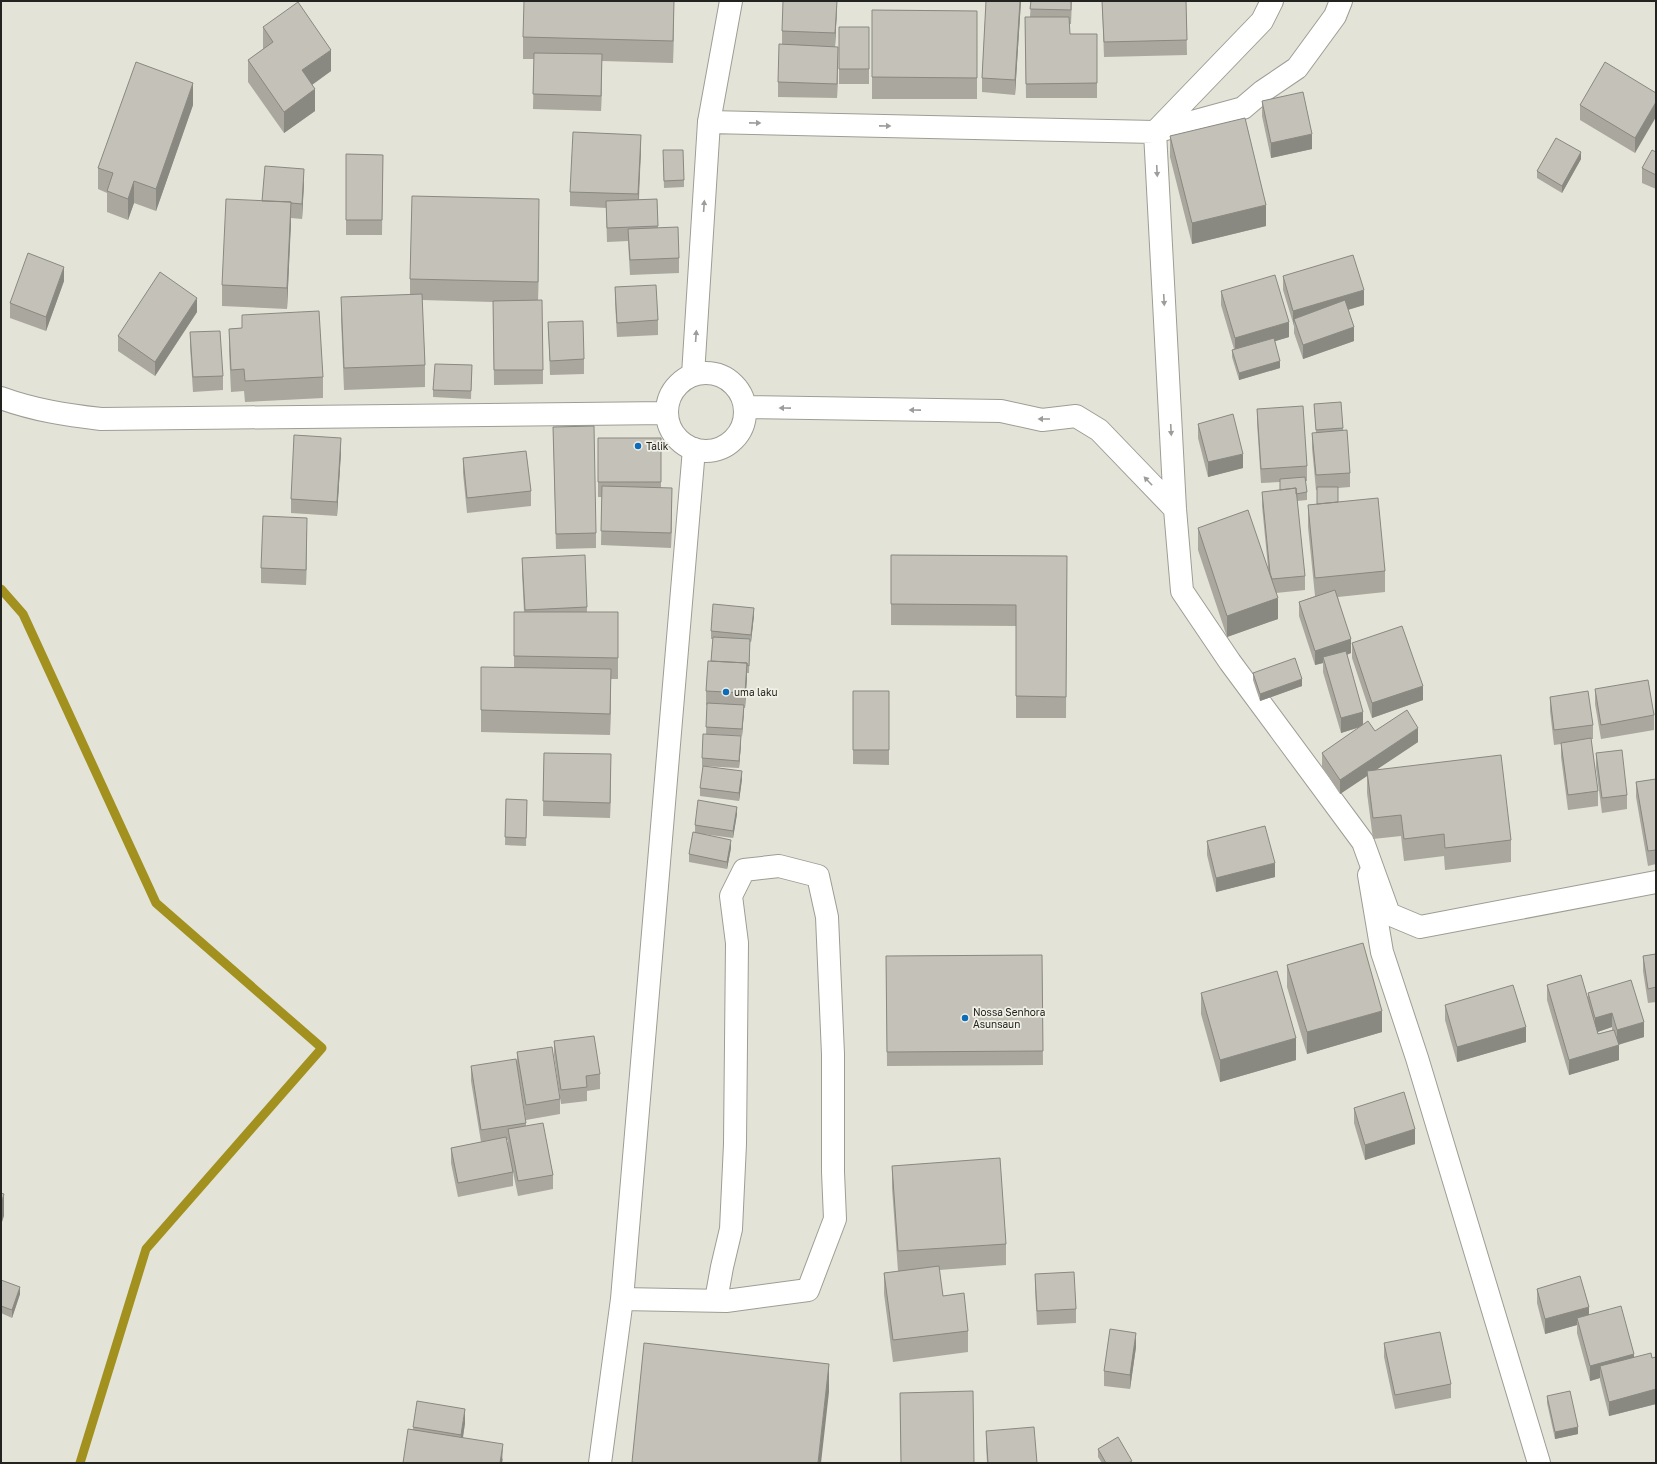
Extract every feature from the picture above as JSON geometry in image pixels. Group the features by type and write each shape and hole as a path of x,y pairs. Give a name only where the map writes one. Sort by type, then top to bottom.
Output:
{"street":[{"path":"693,375 709,122 731,1"},
{"path":"1272,1 1262,21 1155,132 1175,509 1182,591 1230,662 1363,842 1389,914 1420,927 1656,882"},
{"path":"709,122 1155,132 1243,108 1263,91 1297,68 1335,16 1341,1"},
{"path":"707,372 721,376 732,383 741,394 745,407 744,423 737,437 724,447 710,451 694,449 683,444 675,435 669,424 667,413 669,401 674,390 682,381 693,375 707,372"},
{"path":"1,398 47,412 101,419 667,413"},
{"path":"745,407 1001,411 1042,420 1076,416 1099,430 1175,509"},
{"path":"600,1463 622,1299 694,449"},
{"path":"1363,842 1382,952 1417,1058 1539,1463"},
{"path":"622,1299 726,1301 808,1290 835,1219 833,1172 833,1054 827,917 818,876 779,866 744,870 731,896 737,943 735,1144 731,1229 716,1300"}],"building":[{"path":"524,1 674,1 673,41 523,37"},
{"path":"783,1 837,1 835,33 782,31"},
{"path":"986,1 1020,1 1015,80 982,78"},
{"path":"1031,1 1071,1 1071,10 1030,9"},
{"path":"1102,1 1186,1 1187,40 1104,42"},
{"path":"298,2 331,50 302,70 315,89 284,112 248,60 273,42 263,27"},
{"path":"872,10 977,11 977,78 872,77"},
{"path":"1025,17 1069,17 1070,34 1097,34 1097,83 1026,84"},
{"path":"839,27 869,27 869,69 839,69"},
{"path":"779,44 838,47 837,84 778,82"},
{"path":"534,53 602,54 601,96 533,94"},
{"path":"136,62 193,83 156,189 134,181 128,199 107,191 113,173 98,168"},
{"path":"1605,62 1656,93 1656,102 1635,138 1580,105"},
{"path":"1303,92 1312,134 1271,143 1262,101"},
{"path":"1245,118 1266,205 1192,223 1170,136"},
{"path":"573,132 641,135 638,194 570,192"},
{"path":"1556,138 1581,152 1562,186 1537,171"},
{"path":"663,150 683,150 684,180 664,181"},
{"path":"1652,150 1656,152 1656,175 1642,168"},
{"path":"346,154 383,155 382,220 346,220"},
{"path":"265,166 304,169 302,204 262,201"},
{"path":"412,196 539,199 538,282 410,279"},
{"path":"226,199 291,202 287,288 222,285"},
{"path":"657,199 658,226 607,228 606,201"},
{"path":"678,227 679,258 630,260 628,229"},
{"path":"28,253 64,267 46,317 10,303"},
{"path":"1353,255 1364,290 1293,311 1283,276"},
{"path":"160,272 197,298 155,362 118,336"},
{"path":"1275,275 1289,322 1235,338 1221,291"},
{"path":"656,285 658,320 617,323 615,287"},
{"path":"422,294 425,365 344,368 341,297"},
{"path":"542,300 543,370 494,370 493,301"},
{"path":"1345,300 1354,327 1303,345 1294,319"},
{"path":"319,311 323,377 245,381 244,369 231,370 229,329 242,328 242,315"},
{"path":"583,321 584,359 550,361 548,322"},
{"path":"220,331 223,376 193,377 190,332"},
{"path":"1274,338 1280,361 1239,373 1232,350"},
{"path":"435,364 472,365 471,391 433,390"},
{"path":"1341,402 1343,428 1316,430 1314,404"},
{"path":"1303,406 1307,466 1261,469 1257,409"},
{"path":"1233,414 1243,454 1208,462 1198,424"},
{"path":"594,426 596,533 556,534 553,427"},
{"path":"1347,430 1350,473 1316,475 1312,433"},
{"path":"294,435 341,438 337,502 291,499"},
{"path":"598,438 661,438 661,482 598,482"},
{"path":"526,451 531,491 467,498 463,458"},
{"path":"1305,477 1307,492 1296,494 1296,488 1280,490 1280,479"},
{"path":"602,486 672,488 671,533 601,531"},
{"path":"1317,487 1338,487 1338,502 1317,504"},
{"path":"1296,488 1305,576 1272,579 1270,573 1262,492"},
{"path":"1378,498 1385,571 1315,578 1308,505"},
{"path":"1248,510 1278,598 1227,616 1198,528"},
{"path":"263,516 307,518 306,570 261,568"},
{"path":"585,555 587,607 525,610 522,558"},
{"path":"891,555 1067,556 1066,697 1016,696 1016,605 891,604"},
{"path":"1335,590 1351,639 1315,651 1299,602"},
{"path":"713,604 754,608 751,635 711,631"},
{"path":"514,612 618,612 618,658 514,656"},
{"path":"1402,626 1423,686 1372,703 1352,643"},
{"name":"uma laku","path":"713,637 750,639 749,666 747,663 711,661"},
{"path":"1346,651 1363,712 1341,718 1323,657"},
{"path":"1295,658 1302,679 1260,694 1253,673"},
{"path":"708,661 747,663 745,693 706,691"},
{"path":"481,667 611,669 610,714 481,710"},
{"path":"1648,680 1654,715 1601,725 1595,689"},
{"path":"853,691 889,691 889,750 853,750"},
{"path":"1588,691 1593,725 1554,730 1550,697"},
{"name":"uma laku","path":"707,703 744,705 742,729 706,727"},
{"path":"1407,710 1418,728 1340,780 1322,753 1368,721 1375,731"},
{"path":"703,734 741,736 739,761 702,758"},
{"path":"1591,738 1598,791 1568,795 1561,743"},
{"path":"1622,750 1627,795 1602,798 1596,753"},
{"path":"544,753 611,754 610,803 543,801"},
{"path":"1501,755 1511,840 1445,848 1444,834 1404,839 1401,815 1373,818 1367,771"},
{"path":"703,766 742,771 739,793 700,788"},
{"path":"1656,779 1656,850 1648,851 1636,782"},
{"path":"506,799 527,800 526,838 505,837"},
{"path":"698,800 737,807 733,831 695,825"},
{"path":"1265,826 1275,863 1216,878 1207,841"},
{"path":"693,832 731,840 727,862 689,854"},
{"path":"1363,943 1382,1011 1307,1032 1287,965"},
{"path":"1656,954 1656,987 1648,989 1643,956"},
{"name":"Nossa Senhora Asunsaun","path":"1042,955 1043,1051 887,1052 886,956"},
{"path":"1277,971 1296,1038 1220,1060 1201,993"},
{"path":"1581,975 1598,1034 1614,1030 1619,1045 1569,1060 1547,985"},
{"path":"1631,980 1644,1022 1617,1030 1612,1013 1595,1018 1588,993"},
{"path":"1513,985 1526,1027 1457,1047 1445,1005"},
{"path":"594,1036 600,1074 586,1076 587,1087 561,1090 554,1041"},
{"path":"552,1047 560,1099 526,1105 517,1052"},
{"path":"516,1059 526,1123 481,1130 471,1066"},
{"path":"1404,1092 1415,1129 1365,1145 1354,1108"},
{"path":"543,1123 553,1175 518,1181 508,1129"},
{"path":"506,1137 513,1172 458,1183 451,1148"},
{"path":"1000,1158 1006,1244 898,1251 892,1166"},
{"path":"1,1193 4,1194 1,1204"},
{"path":"939,1266 943,1296 964,1293 968,1331 893,1340 884,1273"},
{"path":"1074,1272 1076,1309 1037,1311 1035,1274"},
{"path":"1580,1276 1589,1307 1545,1319 1537,1289"},
{"path":"1,1280 20,1287 12,1310 1,1306"},
{"path":"1621,1306 1634,1354 1590,1366 1577,1318"},
{"path":"1110,1329 1136,1333 1130,1375 1104,1371"},
{"path":"1440,1332 1451,1384 1395,1395 1384,1343"},
{"path":"644,1343 829,1364 818,1463 632,1462"},
{"path":"1651,1353 1652,1358 1656,1357 1656,1389 1609,1402 1600,1366"},
{"path":"973,1391 974,1463 901,1463 900,1393"},
{"path":"1570,1391 1578,1427 1555,1432 1547,1396"},
{"path":"417,1401 465,1409 461,1435 413,1427"},
{"path":"1034,1427 1037,1463 988,1463 986,1431"},
{"path":"408,1429 503,1444 500,1463 403,1463"},
{"path":"1118,1437 1132,1461 1128,1463 1106,1463 1098,1449"}],"waterway":[{"path":"1,589 23,614 156,903 322,1048 146,1249 80,1463"}],"place":[{"name":"Talik","path":"638,446"},
{"name":"uma laku","path":"726,692"},
{"name":"Nossa Senhora Asunsaun","path":"965,1018"}]}
